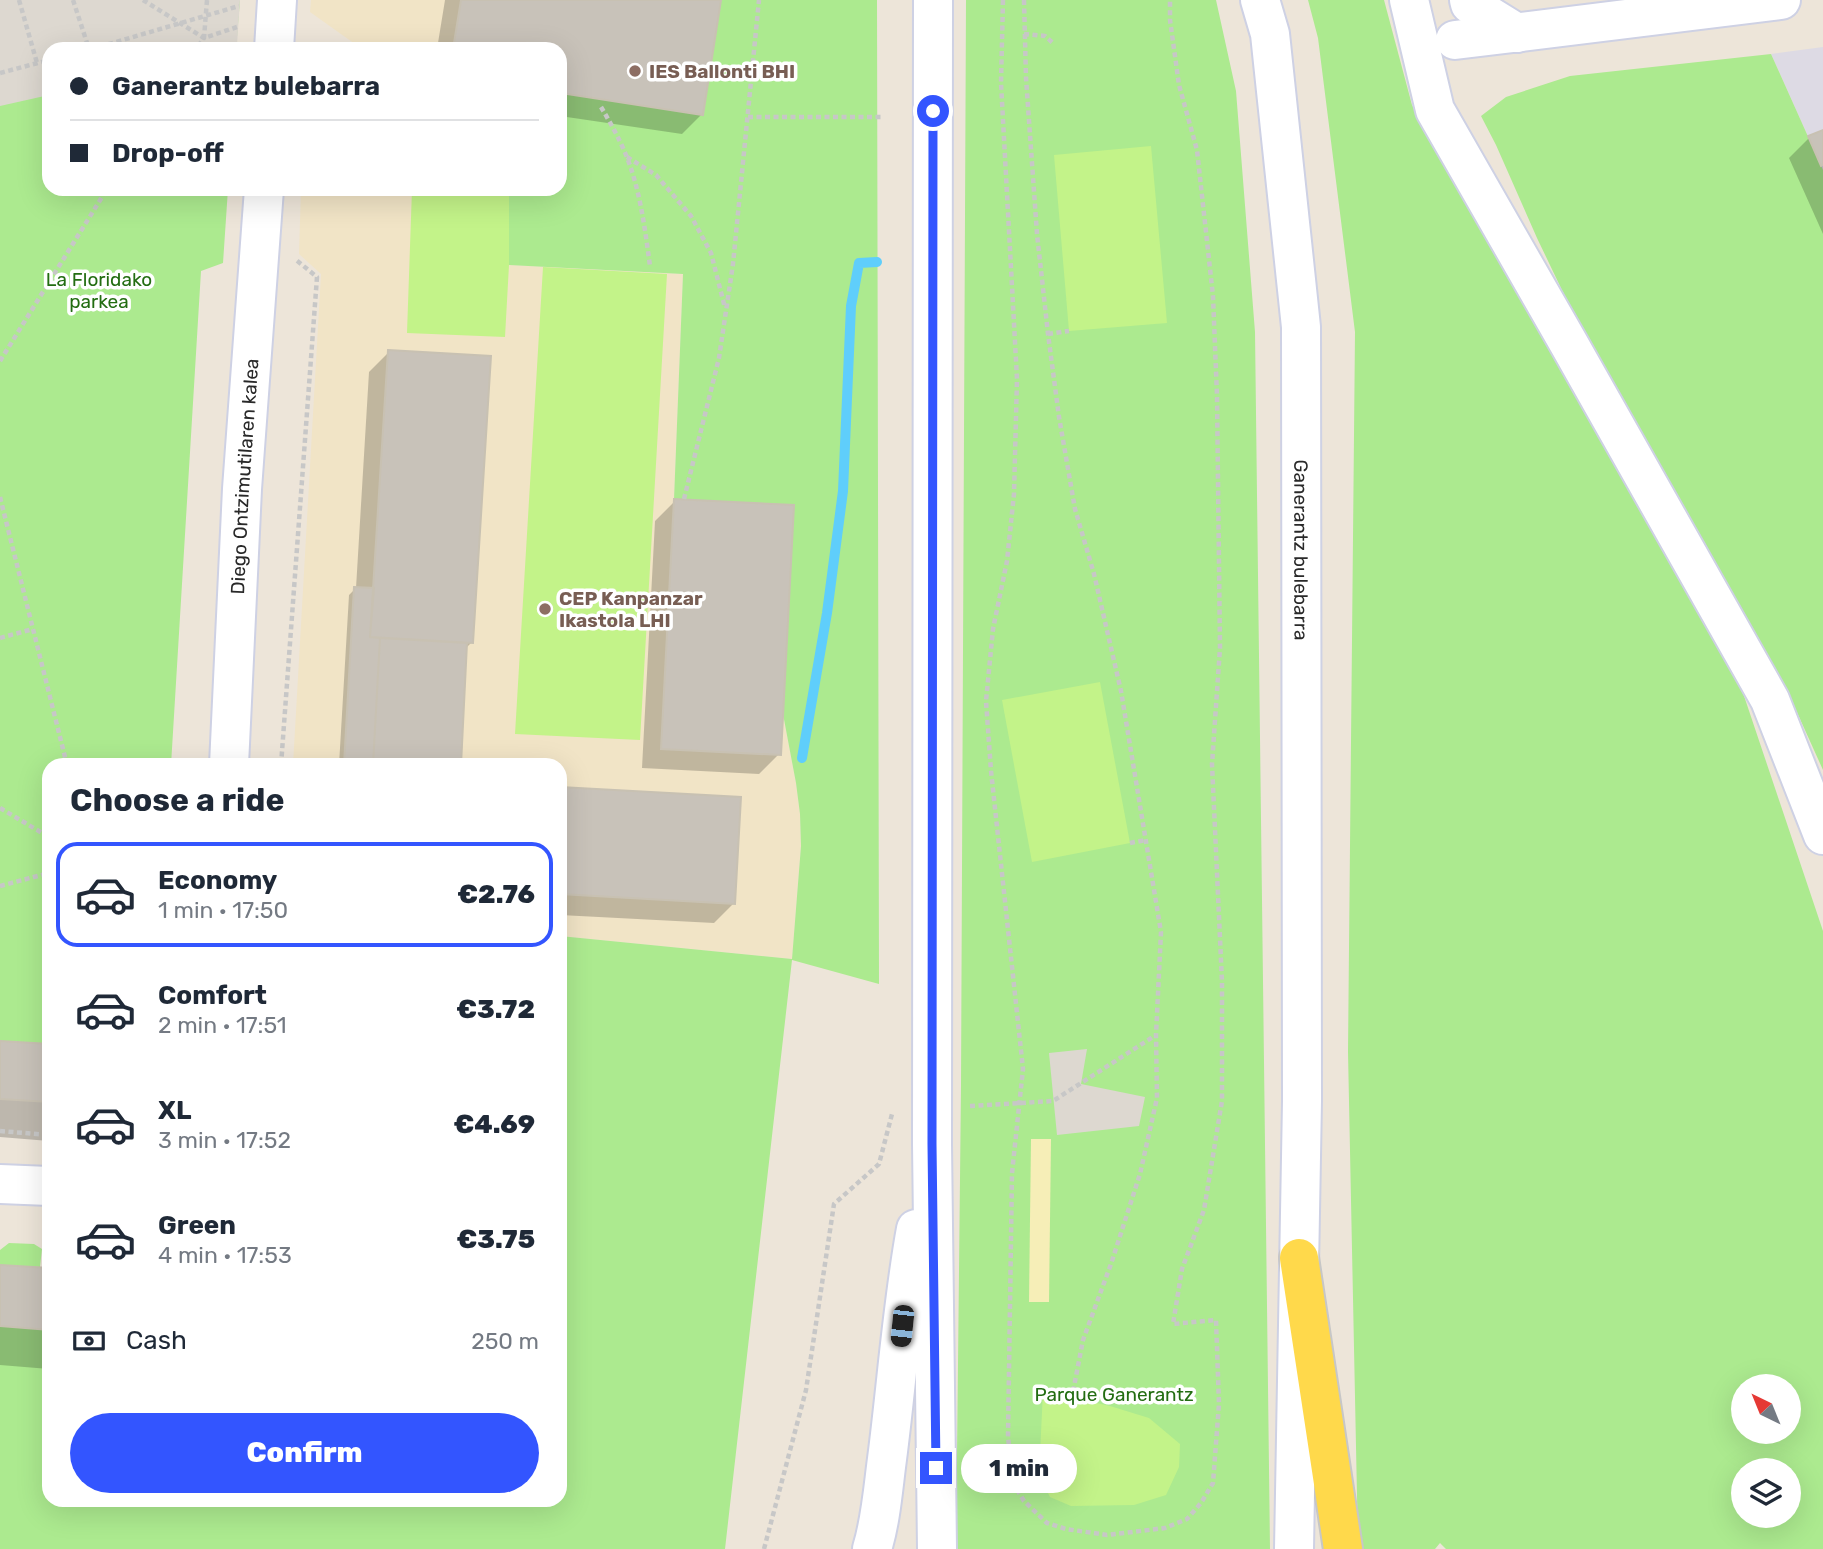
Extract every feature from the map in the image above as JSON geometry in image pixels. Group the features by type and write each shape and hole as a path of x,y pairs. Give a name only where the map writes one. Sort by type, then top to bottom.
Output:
{"main road":[{"path":"1299,1258 1343,1549"}],"street":[{"path":"933,0 932,1127 937,1549"},
{"name":"Ganerantz bulebarra","path":"1260,0 1270,34 1301,327 1302,1101 1294,1549"},
{"path":"1409,0 1435,110 1770,700 1823,835"},
{"path":"1469,0 1470,4 1517,33"},
{"path":"1455,40 1781,0"},
{"path":"260,2 272,42"},
{"name":"Diego Ontzimutilaren kalea","path":"229,758 242,489 263,196"},
{"path":"872,1549 878,1529 892,1423 907,1278 932,1127"},
{"path":"0,1184 42,1186"}],"path":[{"path":"19,0 37,63"},
{"path":"73,0 88,42"},
{"path":"143,0 204,38"},
{"path":"201,42 204,38 207,0"},
{"path":"684,499 719,358 726,312 759,0"},
{"path":"1003,0 1001,83 1017,379 1014,494 1007,561 993,629 986,701 1023,1069 1012,1173 1008,1437 1013,1483 1024,1501 1047,1523 1066,1529 1107,1535 1165,1528 1187,1519 1202,1503 1213,1483 1219,1404 1216,1320 1173,1324 1182,1269 1204,1210 1222,1101 1222,982 1212,764 1220,648 1213,296 1197,150 1179,85 1170,20 1170,0"},
{"path":"1024,0 1037,234 1059,418 1075,509 1094,574 1121,691 1160,932 1156,1035 1157,1098 1140,1174 1083,1340 1072,1397"},
{"path":"114,42 260,2"},
{"path":"204,38 242,26"},
{"path":"1024,34 1045,36 1053,43"},
{"path":"0,73 42,62"},
{"path":"601,107 627,157 641,212 650,266"},
{"path":"748,117 884,117"},
{"path":"627,157 656,175 691,216 711,253 726,312"},
{"path":"0,361 103,196"},
{"path":"282,758 317,276 291,256"},
{"path":"1048,334 1069,331"},
{"path":"0,497 65,758"},
{"path":"0,638 33,629"},
{"path":"0,808 42,833"},
{"path":"1130,843 1146,841"},
{"path":"0,886 42,875"},
{"path":"932,1127 1019,1103 1053,1101 1156,1035"},
{"path":"764,1549 806,1390 834,1204 879,1164 893,1109"},
{"path":"0,1131 42,1134"}],"shaded area":[{"path":"0,0 240,0 237,42 42,42 42,97 0,106"},
{"name":"IES Ballonti BHI","path":"311,0 721,0 703,115 567,94 567,42 352,42 310,12"},
{"path":"1823,47 1823,170 1771,54"},
{"name":"CEP Kanpanzar Ikastola LHI","path":"301,196 509,196 510,265 683,274 674,499 794,505 783,714 800,814 801,846 792,959 567,937 567,758 293,758 321,274 299,254"},
{"path":"1087,1049 1081,1084 1145,1097 1139,1126 1057,1135 1049,1053"}],"green space":[{"name":"La Floridako parkea","path":"0,0 240,0 237,42 42,42 42,196 228,196 223,263 201,271 171,758 42,758 42,1044 0,1041"},
{"path":"721,0 877,0 879,984 792,960 725,1549 0,1549 0,1326 42,1329 42,1507 567,1507 567,937 792,959 801,846 800,814 783,714 794,506 674,499 683,274 509,265 509,196 567,196 567,94 703,115"},
{"name":"Parque Ganerantz","path":"966,0 1216,0 1236,91 1255,332 1270,1549 956,1549"},
{"path":"1308,0 1384,0 1412,105 1740,684 1823,931 1823,1549 1446,1549 1440,1543 1435,1549 1359,1549 1348,1052 1355,332 1318,38"},
{"path":"1771,54 1823,170 1823,770 1791,699 1706,568 1617,405 1481,116 1506,97 1570,76"},
{"path":"1151,146 1167,323 1069,331 1054,155"},
{"path":"412,196 509,196 505,337 407,333"},
{"path":"543,267 667,274 640,740 515,734"},
{"path":"1100,682 1130,843 1032,862 1002,700"},
{"path":"9,1243 34,1244 42,1249 40,1267 0,1265 0,1250"},
{"path":"1043,1391 1149,1418 1180,1444 1179,1467 1166,1495 1134,1505 1071,1506 1050,1497 1039,1475"}],"sand":[{"path":"1031,1139 1051,1139 1049,1302 1029,1302"}],"building":[{"name":"IES Ballonti BHI","path":"461,0 721,0 703,115 567,94 567,42 454,42"},
{"path":"1823,130 1823,165 1821,166 1808,136"},
{"path":"388,350 491,356 473,643 370,637"},
{"path":"674,499 794,505 781,755 661,749"},
{"path":"354,587 374,588 370,637 380,638 373,758 344,758"},
{"path":"380,638 467,643 461,758 373,758"},
{"path":"567,787 741,797 735,904 567,894"},
{"path":"0,1041 42,1044 42,1102 0,1099"},
{"path":"0,1265 42,1268 42,1329 0,1326"}],"waterway":[{"path":"802,758 827,613 843,491 851,306 859,263 877,262"}],"place":[{"name":"IES Ballonti BHI","path":"635,71"},
{"name":"CEP Kanpanzar Ikastola LHI","path":"545,609"}],"route":[{"path":"933,111 932,1144 936,1468"}]}
